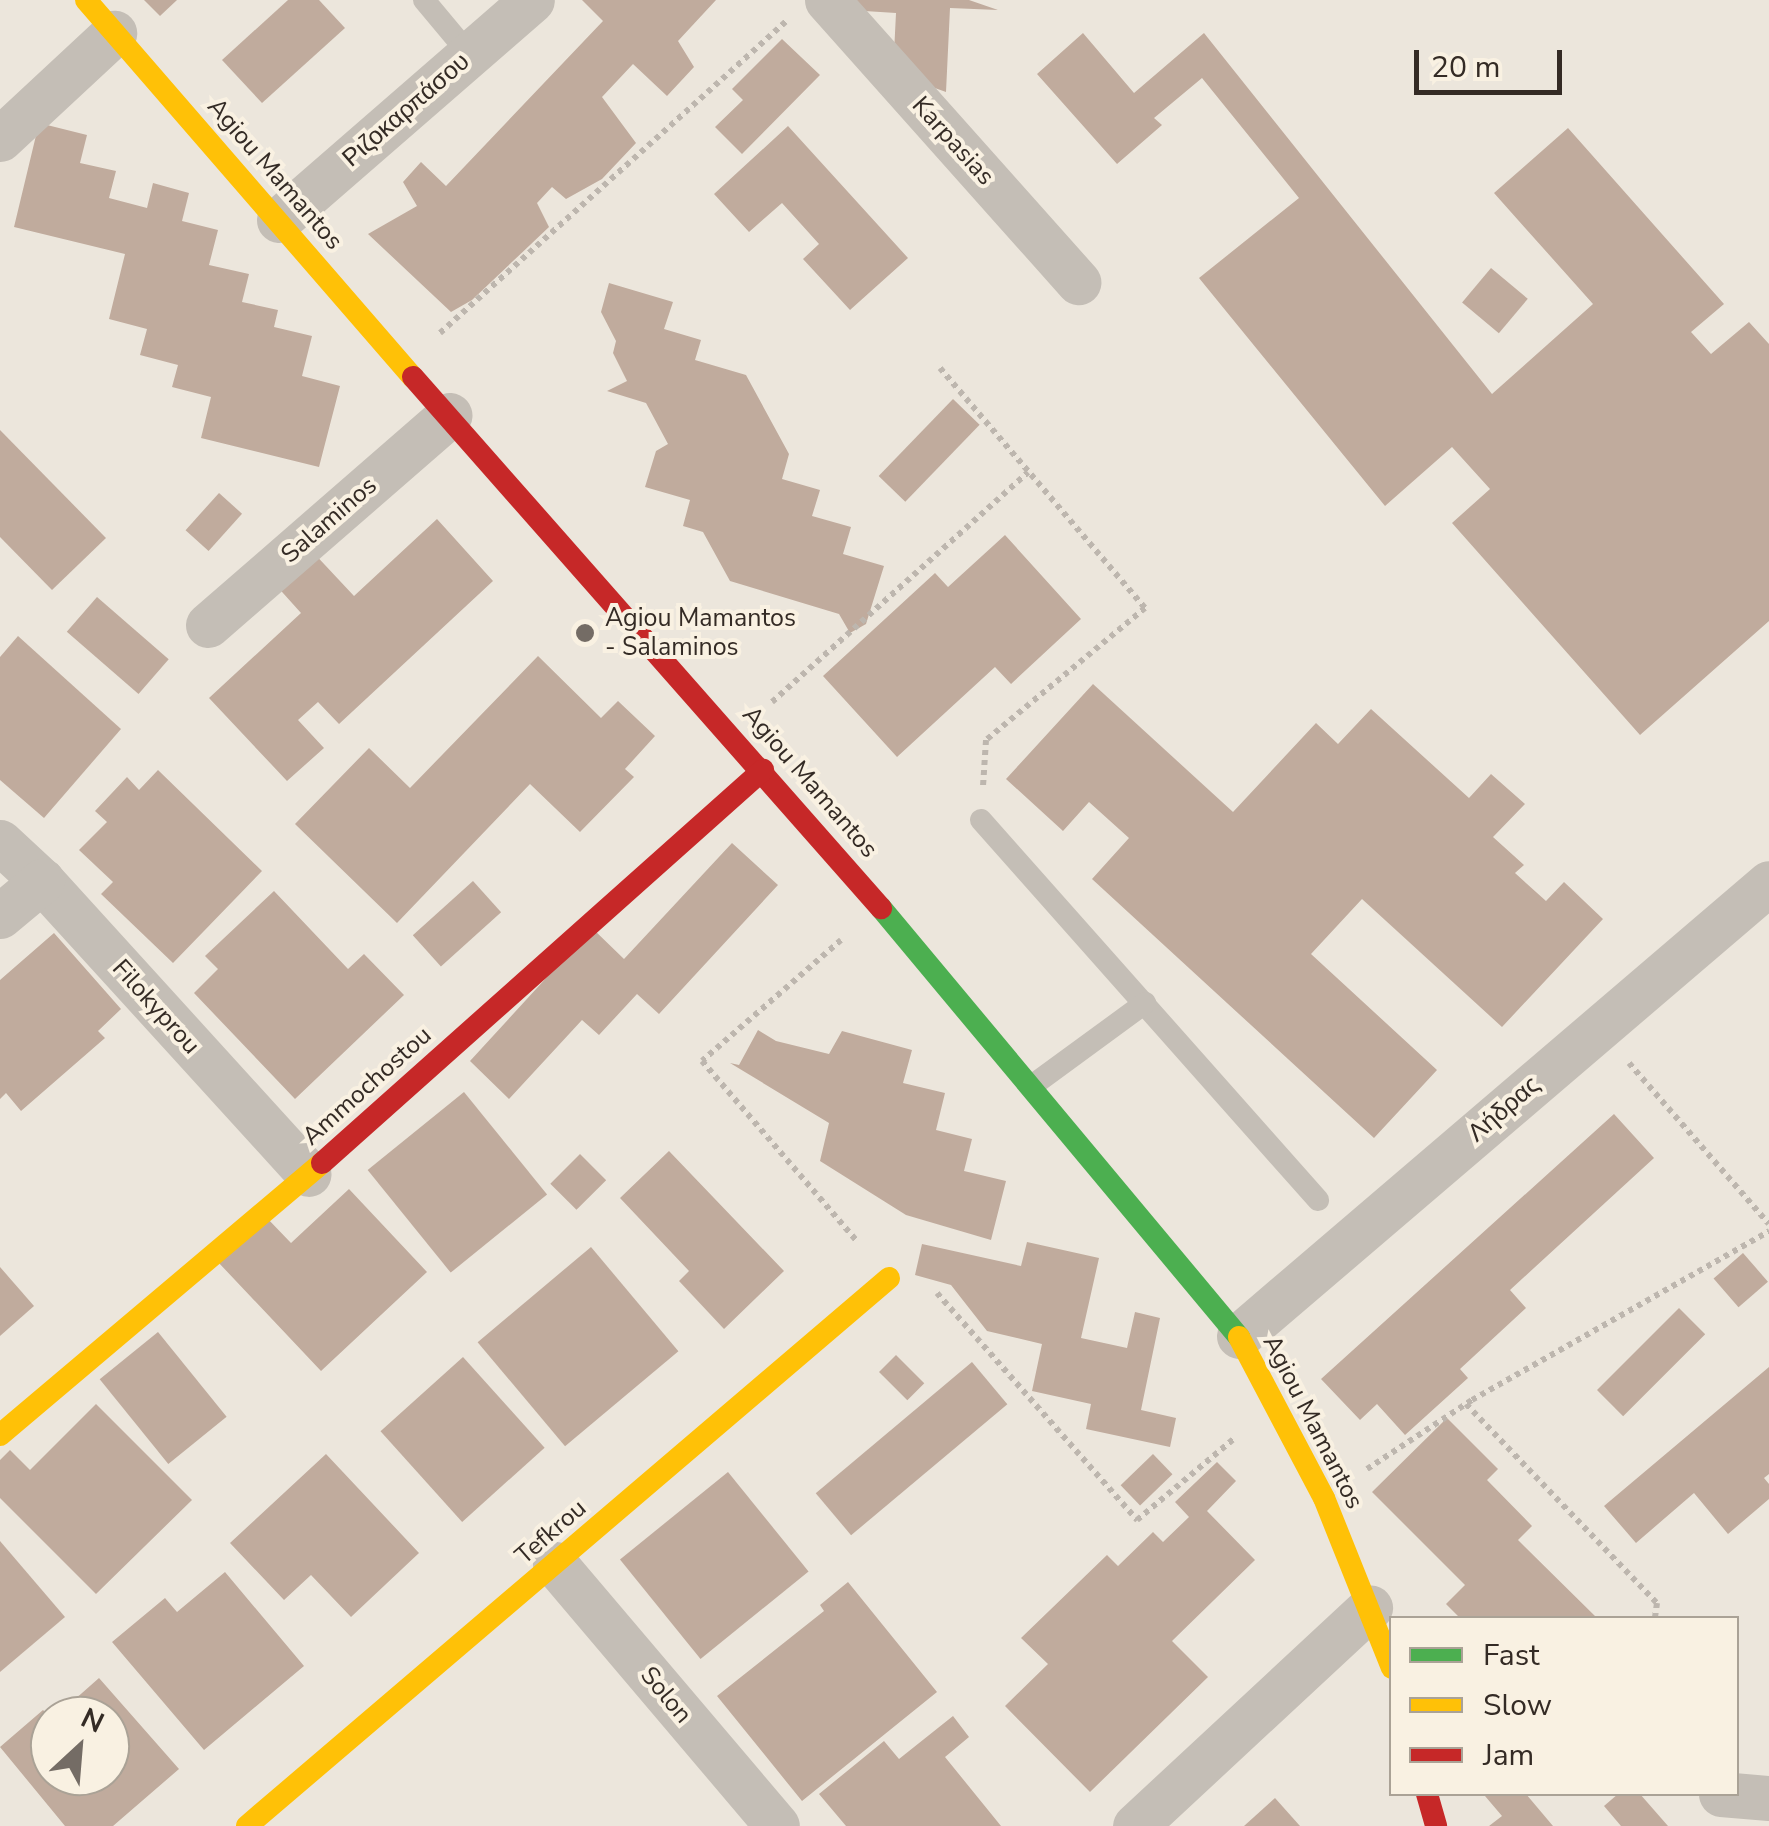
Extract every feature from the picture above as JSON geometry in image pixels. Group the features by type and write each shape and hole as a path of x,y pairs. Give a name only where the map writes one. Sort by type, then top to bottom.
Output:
{"street":[{"name":"Ριζοκαρπάσου","path":"280,220 532,0"},
{"name":"Karpasias","path":"812,6 1078,282"},
{"name":"Agiou Mamantos","path":"100,16 734,736 1033,1085 1239,1336 1324,1498 1389,1660"},
{"path":"0,139 100,16"},
{"name":"Salaminos","path":"208,624 450,415"},
{"name":"Ammochostou","path":"0,1435 308,1174 763,770"},
{"name":"Filokyprou","path":"0,842 42,881 308,1174"},
{"path":"0,916 42,881"},
{"name":"Λήδρας","path":"1239,1336 1769,882"},
{"name":"Tefkrou","path":"248,1826 889,1278"},
{"name":"Solon","path":"555,1564 778,1826"},
{"path":"1135,1826 1370,1608"},
{"path":"1428,1796 1436,1826"},
{"path":"1739,1796 1769,1798"}],"lane":[{"path":"424,0 470,54"},
{"path":"981,820 1318,1200"},
{"path":"1033,1085 1145,1003"}],"path":[{"path":"406,364 812,6"},
{"path":"940,368 1144,608 986,740 981,820"},
{"path":"734,736 1028,472"},
{"path":"880,906 702,1060 889,1278 926,1280 1137,1520 1234,1438 1282,1414"},
{"path":"1324,1498 1466,1404 1769,1227 1599,1028"},
{"path":"1466,1404 1657,1604 1655,1616"}],"building":[{"path":"144,0 177,0 160,16"},
{"path":"288,0 319,0 345,28 262,103 222,60"},
{"path":"582,0 716,0 678,41 694,67 667,96 633,64 602,97 636,143 602,179 566,199 552,187 537,203 549,227 472,300 451,312 368,234 417,206 403,182 421,162 446,186 603,21"},
{"path":"850,0 969,0 998,10 950,8 946,92 893,73 896,13 849,10"},
{"path":"1083,33 1134,93 1204,33 1492,394 1593,304 1494,193 1568,128 1724,304 1691,332 1711,354 1749,322 1769,344 1769,621 1640,735 1452,523 1490,489 1452,447 1385,506 1199,278 1299,198 1202,78 1154,118 1162,125 1117,164 1037,74"},
{"path":"782,39 820,75 742,154 715,127 743,100 732,89"},
{"path":"39,123 87,135 80,163 116,171 109,198 147,208 153,183 189,193 182,221 218,230 209,265 249,274 242,302 278,310 274,327 312,336 302,376 340,386 319,467 201,438 211,397 172,387 178,365 140,355 147,329 109,319 125,254 14,227"},
{"path":"788,126 908,258 850,310 803,259 819,244 782,203 749,232 714,194"},
{"path":"1491,268 1528,299 1499,333 1462,302"},
{"path":"609,283 673,302 664,329 701,340 695,360 746,375 789,454 782,479 820,490 812,516 851,527 843,554 884,566 866,624 850,633 839,614 730,581 703,532 683,526 690,500 645,487 656,451 668,444 646,403 607,391 627,381 613,353 616,341 601,312"},
{"path":"953,399 980,425 905,502 879,476"},
{"path":"0,430 106,538 52,590 0,537"},
{"path":"219,493 242,514 209,551 186,530"},
{"path":"437,519 493,581 339,724 318,702 298,720 324,748 287,781 209,698 301,613 274,583 310,549 354,596"},
{"path":"1005,535 1081,619 1011,684 995,667 897,757 823,676 935,573 948,587"},
{"path":"97,597 169,659 139,694 67,632"},
{"path":"18,636 121,729 44,818 0,780 0,657"},
{"path":"538,656 601,718 618,701 655,736 625,769 634,777 580,832 530,784 397,923 295,824 369,748 410,788"},
{"path":"1093,684 1233,812 1316,723 1338,744 1371,709 1469,798 1491,774 1525,804 1493,837 1524,865 1515,873 1546,901 1564,882 1603,919 1502,1027 1362,899 1311,954 1437,1070 1374,1138 1092,879 1129,838 1089,802 1063,831 1006,779"},
{"path":"158,770 262,871 173,963 101,894 113,882 79,850 107,822 95,811 127,777 139,790"},
{"path":"732,843 778,885 659,1014 637,994 599,1035 582,1020 509,1099 470,1061 592,928 624,959"},
{"path":"473,881 501,912 441,966 413,935"},
{"path":"274,891 348,969 364,954 404,995 295,1099 194,993 218,969 205,956"},
{"path":"54,933 121,1009 98,1031 105,1038 21,1111 6,1093 0,1099 0,980"},
{"path":"758,1030 776,1041 829,1054 842,1031 912,1050 903,1083 945,1093 936,1130 972,1139 964,1171 1006,1181 991,1240 906,1215 820,1161 829,1123 730,1063 739,1065"},
{"path":"464,1092 547,1195 451,1273 368,1170"},
{"path":"1614,1114 1654,1158 1510,1290 1526,1308 1460,1369 1468,1378 1405,1435 1377,1404 1360,1420 1321,1379"},
{"path":"669,1151 784,1271 724,1329 679,1281 689,1271 620,1198"},
{"path":"580,1154 606,1180 576,1210 550,1184"},
{"path":"349,1189 427,1272 321,1371 218,1262 266,1217 291,1243"},
{"path":"1027,1242 1099,1258 1081,1338 1127,1348 1135,1312 1160,1318 1141,1410 1176,1418 1170,1447 1086,1429 1091,1404 1032,1391 1042,1344 987,1331 951,1285 915,1275 922,1244 1021,1266"},
{"path":"591,1247 678,1351 565,1446 478,1342"},
{"path":"1743,1253 1768,1282 1738,1307 1714,1279"},
{"path":"0,1267 34,1306 0,1336"},
{"path":"1679,1308 1705,1334 1623,1416 1597,1390"},
{"path":"158,1332 227,1417 168,1464 100,1379"},
{"path":"896,1355 924,1383 907,1400 879,1372"},
{"path":"463,1357 545,1448 462,1522 381,1431"},
{"path":"972,1362 1007,1404 851,1535 816,1493"},
{"path":"1769,1367 1769,1474 1764,1478 1769,1484 1769,1499 1728,1534 1694,1493 1636,1543 1604,1506"},
{"path":"96,1404 192,1500 96,1594 0,1498 0,1460 10,1450 30,1470"},
{"path":"1447,1418 1498,1469 1487,1480 1532,1526 1518,1540 1595,1616 1458,1616 1446,1604 1465,1585 1372,1492"},
{"path":"326,1454 419,1553 351,1617 311,1575 284,1600 230,1543"},
{"path":"1153,1454 1172,1474 1140,1505 1121,1485"},
{"path":"1217,1462 1236,1481 1207,1511 1255,1560 1172,1641 1208,1677 1090,1792 1005,1706 1048,1664 1021,1638 1107,1555 1118,1566 1153,1532 1163,1542 1189,1517 1175,1502"},
{"path":"728,1472 809,1571 701,1659 620,1559"},
{"path":"0,1541 65,1617 0,1672"},
{"path":"225,1572 304,1666 204,1750 112,1642 165,1598 177,1612"},
{"path":"848,1582 937,1692 802,1801 717,1696 824,1611 820,1605"},
{"path":"99,1678 115,1696 79,1696"},
{"path":"130,1713 179,1769 113,1826 65,1826 40,1796 130,1796"},
{"path":"953,1716 969,1737 945,1757 1001,1826 846,1826 819,1794 884,1741 899,1759"},
{"path":"30,1721 30,1783 0,1747"},
{"path":"1485,1796 1528,1796 1553,1826 1489,1826 1502,1816"},
{"path":"1616,1796 1642,1796 1668,1826 1621,1826 1604,1806"},
{"path":"1275,1798 1300,1826 1244,1826"}],"traffic: fast":[{"path":"881,908 1239,1337"}],"traffic: slow":[{"path":"86,0 413,377"},
{"path":"0,1435 322,1163"},
{"path":"247,1826 889,1278"},
{"path":"1239,1337 1324,1498 1389,1660"}],"traffic: jam":[{"path":"413,377 881,908"},
{"path":"322,1163 763,770"},
{"path":"1428,1796 1436,1826"}],"place":[{"name":"Agiou Mamantos - Salaminos","path":"585,633"}]}
